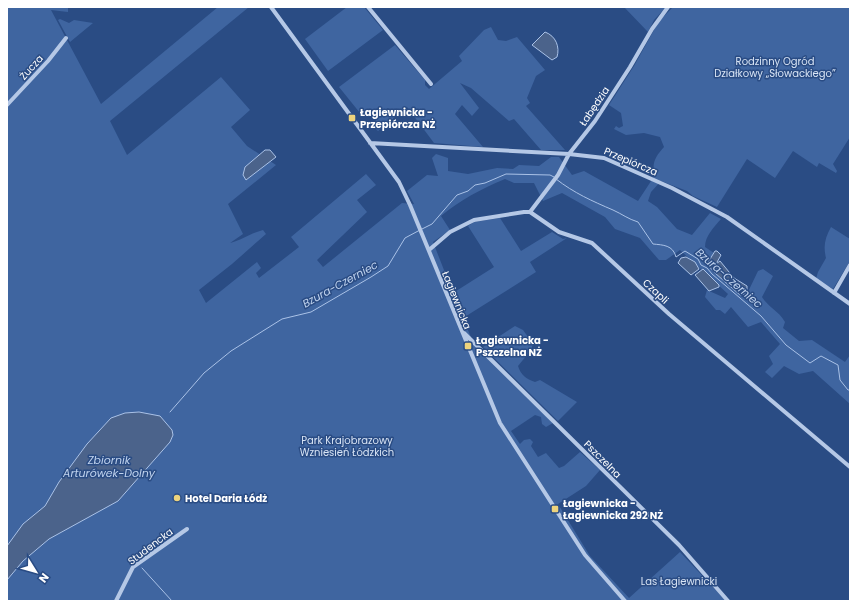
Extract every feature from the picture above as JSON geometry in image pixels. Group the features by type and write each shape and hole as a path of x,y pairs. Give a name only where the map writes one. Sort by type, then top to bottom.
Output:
{"street":[{"name":"Łagiewnicka","path":"271,7 399,182 504,430 582,551 624,601"},
{"path":"368,7 431,84"},
{"name":"Łabędzia","path":"530,212 558,175 569,154 595,121 630,67 652,29 668,7"},
{"name":"Żucza","path":"7,105 48,61 66,38"},
{"name":"Przepiórcza","path":"370,143 569,154 604,158 672,188 727,217 850,304"},
{"path":"429,250 450,232 474,220 530,212"},
{"name":"Czapli","path":"530,212 560,232 592,243 668,314 850,467"},
{"path":"834,293 850,265"},
{"name":"Pszczelna","path":"462,332 679,545 728,601"},
{"name":"Studencka","path":"116,601 131,569 187,529"}],"green space":[{"name":"Las Łagiewnicki","path":"7,7 68,7 68,12 51,10 101,104 218,7 249,7 110,121 127,155 221,77 250,110 231,127 247,146 276,165 228,204 243,234 230,243 263,230 266,234 232,264 199,290 206,303 257,262 261,268 256,273 259,278 299,247 291,237 366,174 376,185 357,200 367,212 317,260 323,267 402,203 414,204 407,191 427,175 438,176 432,158 436,154 448,158 448,171 468,174 497,168 513,169 519,165 539,166 551,157 559,157 572,175 584,171 638,201 655,175 654,163 664,147 660,137 644,133 626,135 614,129 616,126 619,128 623,126 621,113 609,105 634,66 659,21 673,7 850,7 850,137 833,164 837,171 836,173 819,163 817,167 793,151 775,178 747,159 717,207 693,196 687,191 661,181 651,192 648,201 657,207 677,229 692,235 710,213 721,219 710,232 705,243 705,247 714,253 707,264 742,297 746,296 758,271 763,269 773,276 762,297 767,304 783,318 785,322 783,328 799,341 812,340 845,362 850,355 850,404 813,371 799,374 784,366 772,378 765,372 773,364 769,356 780,344 761,322 748,327 731,307 725,314 720,310 716,310 705,297 707,290 725,298 728,294 680,250 666,260 659,260 640,238 615,229 605,217 562,193 543,201 534,183 514,183 505,179 471,195 441,216 450,230 433,242 453,293 494,267 468,226 474,222 500,218 521,251 552,232 563,239 567,238 530,262 536,272 463,318 475,347 553,423 546,427 542,424 541,417 535,415 511,431 520,444 524,440 530,439 533,442 531,446 538,457 546,453 559,468 564,466 580,452 600,470 586,486 558,504 590,556 629,598 680,552 726,601 7,601"},
{"path":"347,7 364,7 383,30 328,71 305,39"},
{"path":"624,7 666,7 654,20 648,32"},
{"path":"60,19 69,23 74,20 93,23 70,42 58,20"},
{"path":"491,27 498,40 506,41 517,37 545,70 536,76 527,98 530,103 526,106 565,150 541,150 514,119 509,121 471,88 460,83 479,108 472,116 462,105 455,114 483,147 434,143 407,107 378,131 371,124 389,108 365,116 360,113 339,87 395,45 425,80 425,85 429,89 462,61 459,56 484,30"},
{"path":"831,227 850,239 850,261 833,289 816,279 818,272 826,258 825,242"},
{"path":"515,326 523,330 533,344 531,350 518,366 522,374 526,378 535,382 540,380 577,402 558,421 483,347"}],"water":[{"path":"545,32 552,36 558,49 557,57 552,60 532,45"},
{"path":"265,150 270,150 276,157 246,180 243,175 245,167"},
{"path":"715,251 721,255 716,264 720,261 734,278 747,286 745,294 740,295 707,264"},
{"path":"686,257 695,262 699,269 691,275 678,263 681,258"},
{"path":"703,269 719,285 719,287 709,291 695,275"},
{"name":"Zbiornik Arturówek-Dolny","path":"139,412 160,416 172,430 173,435 170,442 118,501 49,539 23,561 7,580 7,546 23,524 45,506 59,482 87,444 111,418 125,413"}],"waterway":[{"name":"Bzura-Czerniec","path":"422,229 432,224 457,195 468,191 475,185 485,183 506,174 550,175 554,177"},
{"name":"Bzura-Czerniec","path":"556,179 583,196 638,222 653,244 667,246 673,250 676,257 685,251 698,259 701,265 707,268 761,316 786,345 810,363 821,356 838,365 840,380 848,390 850,390"},
{"name":"Bzura-Czerniec","path":"170,412 204,373 231,351 282,319 311,312 371,277 388,266 405,238 420,230"},
{"path":"142,568 172,601"}],"place":[{"name":"Łagiewnicka - Przepiórcza NŻ","path":"352,118"},
{"name":"Łagiewnicka - Pszczelna NŻ","path":"468,346"},
{"name":"Hotel Daria Łódż","path":"177,498"},
{"name":"Łagiewnicka - Łagiewnicka 292 NŻ","path":"555,509"}],"park label":[{"name":"Rodzinny Ogród Działkowy „Słowackiego”","path":"775,66"},
{"name":"Park Krajobrazowy Wzniesień Łódzkich","path":"347,446"}]}
